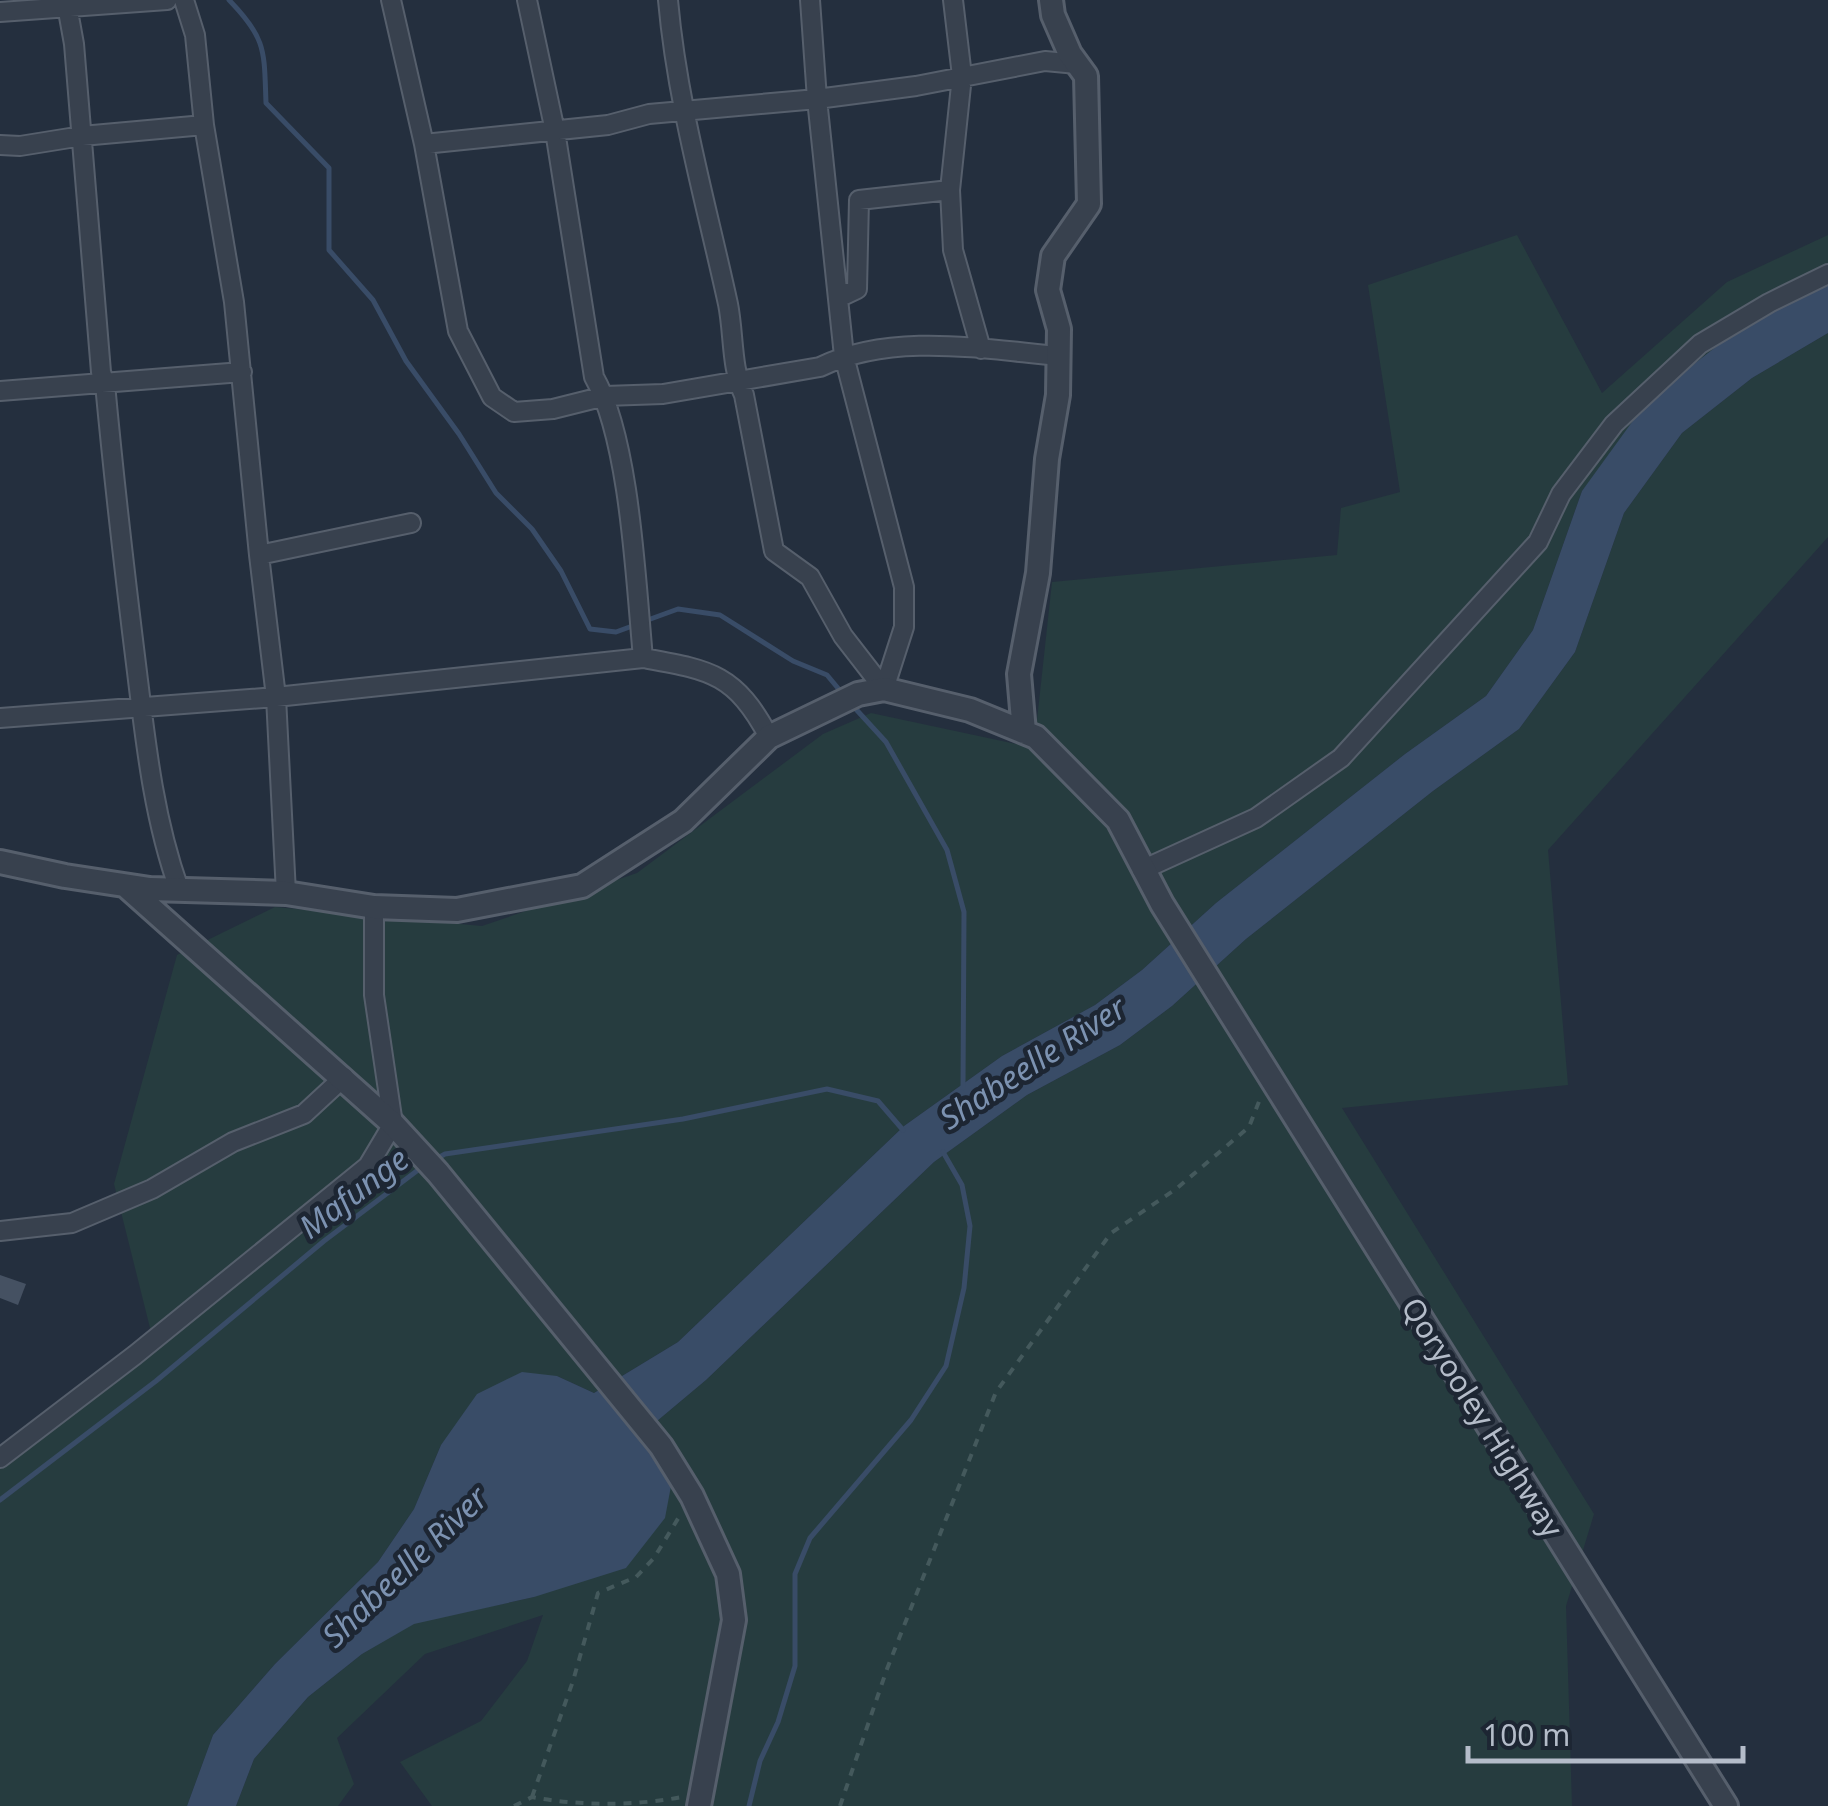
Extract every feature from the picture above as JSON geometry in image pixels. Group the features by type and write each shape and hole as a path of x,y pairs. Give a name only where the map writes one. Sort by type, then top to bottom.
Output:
{"street":[{"path":"0,12 67,4 167,0"},
{"path":"184,0 195,35 204,125 242,372 258,554 276,696 286,893"},
{"path":"390,0 424,144 458,331 492,397 514,412 605,396 663,394 737,382 820,368 844,356 920,346 1058,356"},
{"path":"527,0 555,130 594,377 605,396 621,464 643,658"},
{"path":"668,0 683,111 733,328 737,382 744,395 774,552 810,577 843,636 884,688"},
{"path":"810,0 844,356 904,587 904,627 884,688"},
{"path":"952,0 962,76 950,190 953,250 981,349"},
{"path":"1024,732 1018,674 1038,573 1047,459 1058,396 1059,329 1048,290 1053,256 1089,204 1086,76 1052,15 1050,0"},
{"path":"67,4 74,44 101,372 106,384 118,524 162,842 180,889"},
{"path":"424,144 683,111 817,100 1044,61 1077,64"},
{"path":"0,145 204,125"},
{"path":"838,298 856,289 859,200 950,190"},
{"path":"0,862 65,876 180,889 286,893 374,908 457,910 582,886 683,820 769,737 858,694 884,688 970,710 1036,737 1118,820 1142,870 1256,818 1341,758 1538,542 1560,494 1614,424 1700,344 1828,274"},
{"path":"0,391 242,372"},
{"path":"258,554 411,522"},
{"path":"0,718 276,696 643,658 693,667 722,678 752,704 769,737"},
{"name":"Qoryooley Highway","path":"1142,870 1726,1806"},
{"path":"124,883 393,1124 438,1173 661,1446 692,1496 728,1574 734,1620 700,1801"},
{"path":"0,1458 136,1356 368,1166 393,1124 374,995 374,908"},
{"path":"0,1231 72,1223 152,1190 233,1142 304,1114 344,1077"}],"path":[{"path":"840,1806 887,1669 996,1392 1111,1233 1176,1189 1250,1127 1270,1076"},
{"path":"532,1797 574,1681 598,1593 636,1577 654,1558 692,1496"},
{"path":"514,1806 532,1797 555,1802 700,1801"}],"green space":[{"path":"1517,235 1602,393 1727,282 1828,235 1828,283 1810,289 1726,339 1582,491 1533,630 1486,696 1405,754 1216,903 1142,970 1095,1005 1002,1056 904,1126 678,1342 594,1393 557,1376 441,1445 414,1509 378,1562 275,1664 213,1735 187,1806 0,1806 0,1446 151,1332 114,1184 177,955 275,907 482,926 637,873 823,734 871,713 1016,744 1037,720 1052,582 1337,555 1341,508 1400,492 1368,285"},
{"path":"1828,333 1828,537 1548,850 1568,1085 1342,1108 1594,1514 1566,1606 1572,1806 432,1806 400,1762 481,1721 527,1661 543,1615 425,1654 337,1738 354,1784 338,1806 236,1806 254,1759 308,1697 362,1654 414,1623 534,1597 658,1461 638,1437 706,1380 934,1162 1027,1095 1120,1045 1172,1006 1246,939 1433,791 1519,729 1575,652 1624,513 1682,433 1752,378"}],"water":[{"name":"Shabeelle River","path":"1828,283 1828,333 1752,378 1682,433 1624,513 1575,652 1519,729 1433,791 1246,939 1172,1006 1120,1045 1027,1095 934,1162 706,1380 638,1437 658,1461 671,1486 665,1518 626,1568 534,1597 414,1624 362,1654 308,1697 254,1759 236,1806 187,1806 213,1735 275,1664 378,1562 414,1509 441,1445 477,1394 522,1372 557,1376 594,1393 678,1342 904,1126 1002,1056 1095,1005 1142,970 1216,903 1405,754 1486,696 1533,630 1582,491 1648,400 1726,339 1810,289"}],"building":[{"path":"0,1275 26,1284 18,1305 0,1298"}],"waterway":[{"path":"229,0 251,25 261,47 266,103 329,168 329,250 373,300 406,361 496,493 532,529 561,571 590,629 616,632 635,625"},
{"path":"645,621 678,609 720,615 793,661 827,675 842,693"},
{"name":"Shabeelle River","path":"853,706 886,742 947,850 964,912 963,1088"},
{"name":"Mafunge","path":"436,1159 445,1154 683,1119 827,1089 878,1101 903,1130"},
{"path":"749,1806 760,1761 778,1722 795,1666 795,1574 810,1538 911,1420 946,1366 964,1288 970,1226 962,1185 943,1152"},
{"name":"Mafunge","path":"0,1500 156,1381 324,1241 422,1167"}]}
